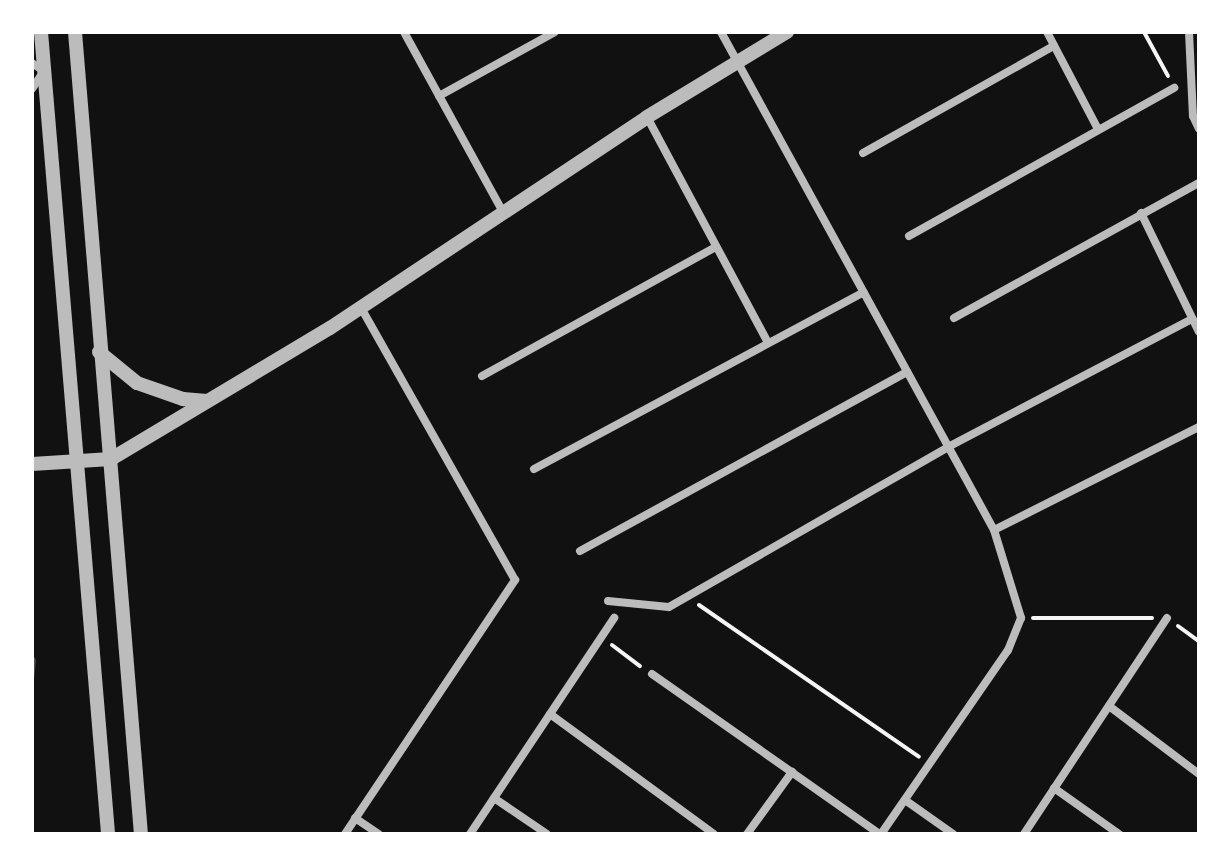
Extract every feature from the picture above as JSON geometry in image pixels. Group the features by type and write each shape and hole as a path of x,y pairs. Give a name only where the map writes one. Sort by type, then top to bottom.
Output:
{"street":[{"path":"32,89 38,67 41,32"},
{"path":"75,32 141,834"},
{"path":"404,32 503,212"},
{"path":"439,96 555,32"},
{"path":"652,674 881,834 1008,650 1021,618 994,530 721,32"},
{"path":"32,464 111,459 361,308 647,117 787,32"},
{"path":"1047,32 1098,129"},
{"path":"1189,32 1199,129"},
{"path":"863,153 1054,46"},
{"path":"38,67 78,461 108,834"},
{"path":"909,236 1174,88"},
{"path":"647,117 768,343"},
{"path":"954,318 1199,183"},
{"path":"1141,213 1199,332"},
{"path":"482,376 716,247"},
{"path":"534,469 864,292"},
{"path":"345,834 515,580 361,308"},
{"path":"608,601 669,607 948,447 1192,319"},
{"path":"99,352 137,383 183,399 207,401"},
{"path":"580,551 907,372"},
{"path":"994,530 1199,427"},
{"path":"470,834 614,618"},
{"path":"1024,834 1167,618"},
{"path":"1109,706 1199,774"},
{"path":"550,714 714,834"},
{"path":"747,834 792,772"},
{"path":"1054,788 1119,834"},
{"path":"494,798 547,834"},
{"path":"905,800 953,834"},
{"path":"355,818 379,834"}],"path":[{"path":"701,606 929,763"},
{"path":"1021,618 1167,618 1199,641"},
{"path":"601,637 652,674"}],"building":[{"path":"32,653 36,660 34,680 32,680"}]}
